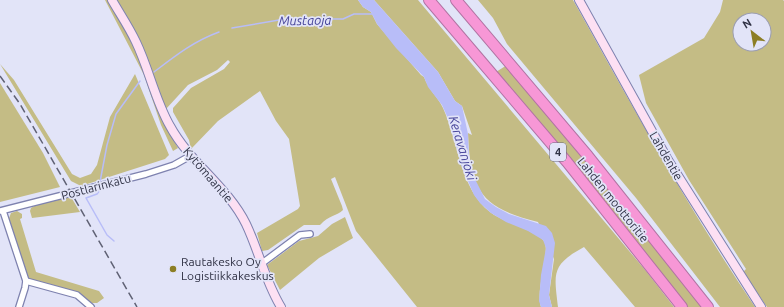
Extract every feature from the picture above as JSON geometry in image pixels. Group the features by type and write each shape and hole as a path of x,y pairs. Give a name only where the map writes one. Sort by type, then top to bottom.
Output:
{"highway":[{"name":"Lahden moottoritie","path":"429,0 567,162 682,307"},
{"name":"Lahden moottoritie","path":"456,0 588,156 708,307"}],"main road":[{"name":"Kytömaantie","path":"112,0 136,42 170,126 190,156 240,212 261,264 281,307"},
{"name":"Lahdentie","path":"580,0 668,160 761,307"}],"street":[{"name":"Postlarinkatu","path":"2,211 146,174 174,165 190,156"},
{"path":"2,211 26,281 18,307"},
{"path":"261,264 300,235 310,234"},
{"path":"26,281 77,295 91,307"}],"shaded area":[{"path":"105,0 109,0 127,31 142,63 162,117 178,148 173,151 161,125 144,75"},
{"path":"117,0 358,0 363,7 371,12 377,24 424,77 441,104 466,178 472,191 480,202 496,216 534,233 544,241 546,253 540,290 541,307 417,307 356,231 335,177 331,179 343,210 327,219 320,225 304,225 268,250 262,251 257,233 298,209 300,206 289,139 276,121 260,91 218,121 191,149 189,140 173,112 173,108 191,88 224,69 230,62 228,60 217,70 188,85 166,109"},
{"path":"374,0 418,0 646,271 674,307 635,307 584,247 565,259 560,265 556,278 558,307 552,307 549,295 554,259 538,222 503,210 491,203 482,194 476,183 472,169 469,153 468,133 472,135 462,106 455,101 438,72"},
{"path":"478,0 573,0 683,194 730,270 755,307 720,307 636,198 507,44 493,18"},
{"path":"723,0 784,1 784,307 767,307 743,272 746,269 689,180 646,103 639,75 704,38 720,12"},
{"path":"0,64 14,80 72,174 80,178 91,174 97,165 110,117 135,74 169,155 165,159 81,186 71,181"},
{"path":"507,65 703,307 687,307 496,72"},
{"path":"0,83 43,153 60,187 0,202"},
{"path":"71,197 80,212 32,218 30,211 31,208 36,205"},
{"path":"17,211 22,214 22,218 20,219 36,272 99,291 104,298 97,303 92,303 77,294 28,279 8,221 11,213"},
{"path":"345,217 353,238 319,258 280,290 267,265 299,241 318,236 332,224"}],"water":[{"name":"Keravanjoki","path":"358,0 374,0 438,72 455,101 462,106 468,134 469,160 474,177 485,199 509,214 546,226 552,233 555,243 549,295 552,307 541,307 539,301 541,275 546,248 543,240 528,231 506,222 491,213 480,203 474,195 461,165 451,125 442,105 428,87 424,77 396,48 377,24 371,12 363,7"}],"waterway":[{"name":"Mustaoja","path":"232,28 285,19 343,19 354,14 374,14"},
{"name":"Mustaoja","path":"154,72 193,44 219,32"},
{"path":"100,182 107,145 116,114 140,81"},
{"path":"100,190 97,194 86,198 107,235 114,241"}],"railway":[{"path":"0,76 20,104 137,307"}],"place":[{"name":"Rautakesko Oy Logistiikkakeskus","path":"173,269"}]}
